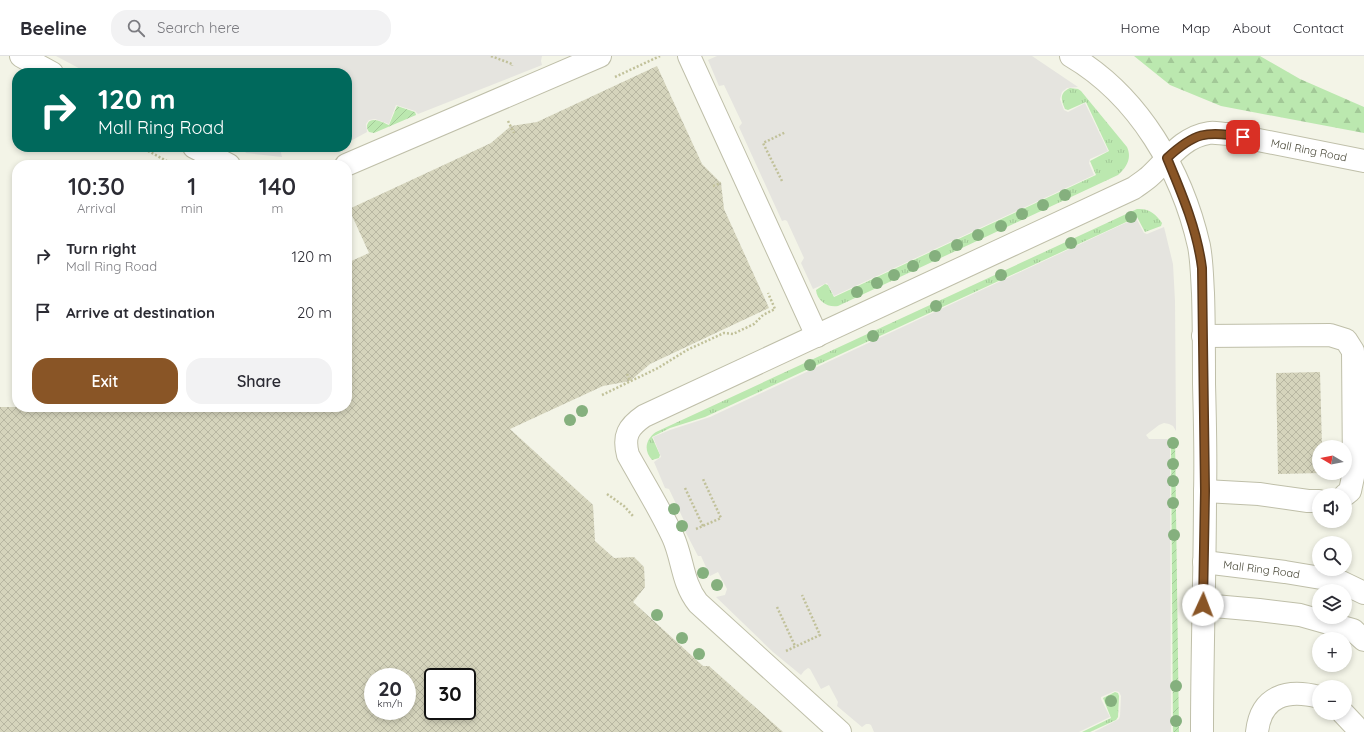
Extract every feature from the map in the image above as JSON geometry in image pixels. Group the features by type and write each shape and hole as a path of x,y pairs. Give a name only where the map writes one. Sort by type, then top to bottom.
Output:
{"street":[{"path":"21,56 43,68"},
{"path":"352,162 600,56"},
{"path":"689,56 817,336"},
{"path":"1071,56 1083,63 1108,84 1131,107 1151,132 1167,158 1182,192 1200,248 1204,336 1205,491 1202,732"},
{"name":"Mall Ring Road","path":"840,732 698,603 693,596 685,580 680,554 672,536 628,455 625,445 628,432 634,423 644,416 1134,188 1151,175 1180,146 1194,137 1210,133 1228,134 1364,161"},
{"path":"203,152 219,160"},
{"path":"1204,336 1330,335 1346,340 1353,351 1354,472 1351,488"},
{"path":"1205,491 1259,494 1312,501"},
{"name":"Mall Ring Road","path":"1204,562 1285,572 1339,581 1364,593"},
{"path":"1203,605 1259,610 1300,616 1353,630 1364,640"},
{"path":"1257,732 1262,711 1273,699 1289,694 1312,695"},
{"path":"1350,720 1361,732"}],"path":[{"path":"491,56 512,64 510,69"},
{"path":"609,79 660,56"},
{"path":"508,120 514,133"},
{"path":"782,181 763,143 786,132"},
{"path":"150,152 165,160"},
{"path":"719,177 725,188"},
{"path":"713,186 723,182"},
{"path":"602,395 658,368 687,350 724,333 733,334 754,324 763,315 775,309 766,287"},
{"path":"627,374 630,381"},
{"path":"691,532 720,518 703,479"},
{"path":"685,488 703,526"},
{"path":"780,654 820,634 802,595"},
{"path":"777,607 795,646"}],"green space":[{"path":"1134,56 1260,56 1300,79 1364,107 1364,133 1221,106 1170,85"},
{"path":"1070,88 1081,91 1127,147 1129,159 1124,169 1118,175 838,306 827,305 818,297 816,290 825,284 828,285 834,297 1096,175 1090,161 1109,151 1086,102 1068,110 1065,109 1062,97 1064,92"},
{"path":"397,106 415,112 416,115 374,133 369,132 367,125 372,120 389,125"},
{"path":"1137,209 1152,212 1162,223 1161,226 1145,232 1137,217 705,417 670,428 652,437 660,455 659,458 652,460 649,456 647,452 648,441 656,432"},
{"path":"1171,437 1175,437 1179,732 1173,732"},
{"path":"1115,692 1118,693 1119,696 1118,717 1116,720 1090,732 1082,732 1111,718 1103,698"}],"shaded area":[{"path":"56,56 542,56 542,65 418,114 415,111 396,105 389,124 375,119 369,120 366,124 367,132 352,140 352,68 79,68"},
{"path":"717,56 1032,56 1078,87 1067,88 1062,92 1060,99 1064,110 1068,112 1085,103 1108,151 1090,159 1089,163 1094,175 834,296 827,283 813,289 801,263 804,258 787,221 782,221 739,127 742,123 724,85 719,86 708,60"},
{"path":"245,152 281,152 282,157"},
{"path":"1136,218 1144,233 1147,234 1164,227 1173,264 1175,301 1176,431 1173,426 1164,423 1146,435 1149,439 1170,439 1171,732 1094,732 1119,719 1121,696 1119,692 1115,691 1101,697 1110,717 1079,732 874,732 869,724 862,727 837,706 838,702 829,685 821,689 808,668 801,675 773,652 716,597 725,595 727,589 718,572 710,576 701,556 698,556 685,531 687,527 669,489 665,488 654,462 661,457 653,437 710,417"}],"building":[{"path":"657,66 702,164 721,183 724,209 769,308 650,364 630,381 603,386 510,429 593,505 595,541 614,558 634,557 644,567 645,587 633,602 703,666 709,666 783,732 0,732 0,407 12,407 12,412 352,412 352,261 369,253 352,216 352,208 491,143 511,126 537,122"},
{"path":"1320,372 1322,440 1312,440 1312,473 1278,474 1276,373"}],"route":[{"path":"1203,605 1205,491 1202,268 1200,248 1195,230 1182,192 1167,158 1180,146 1194,137 1210,133 1243,137"}]}
